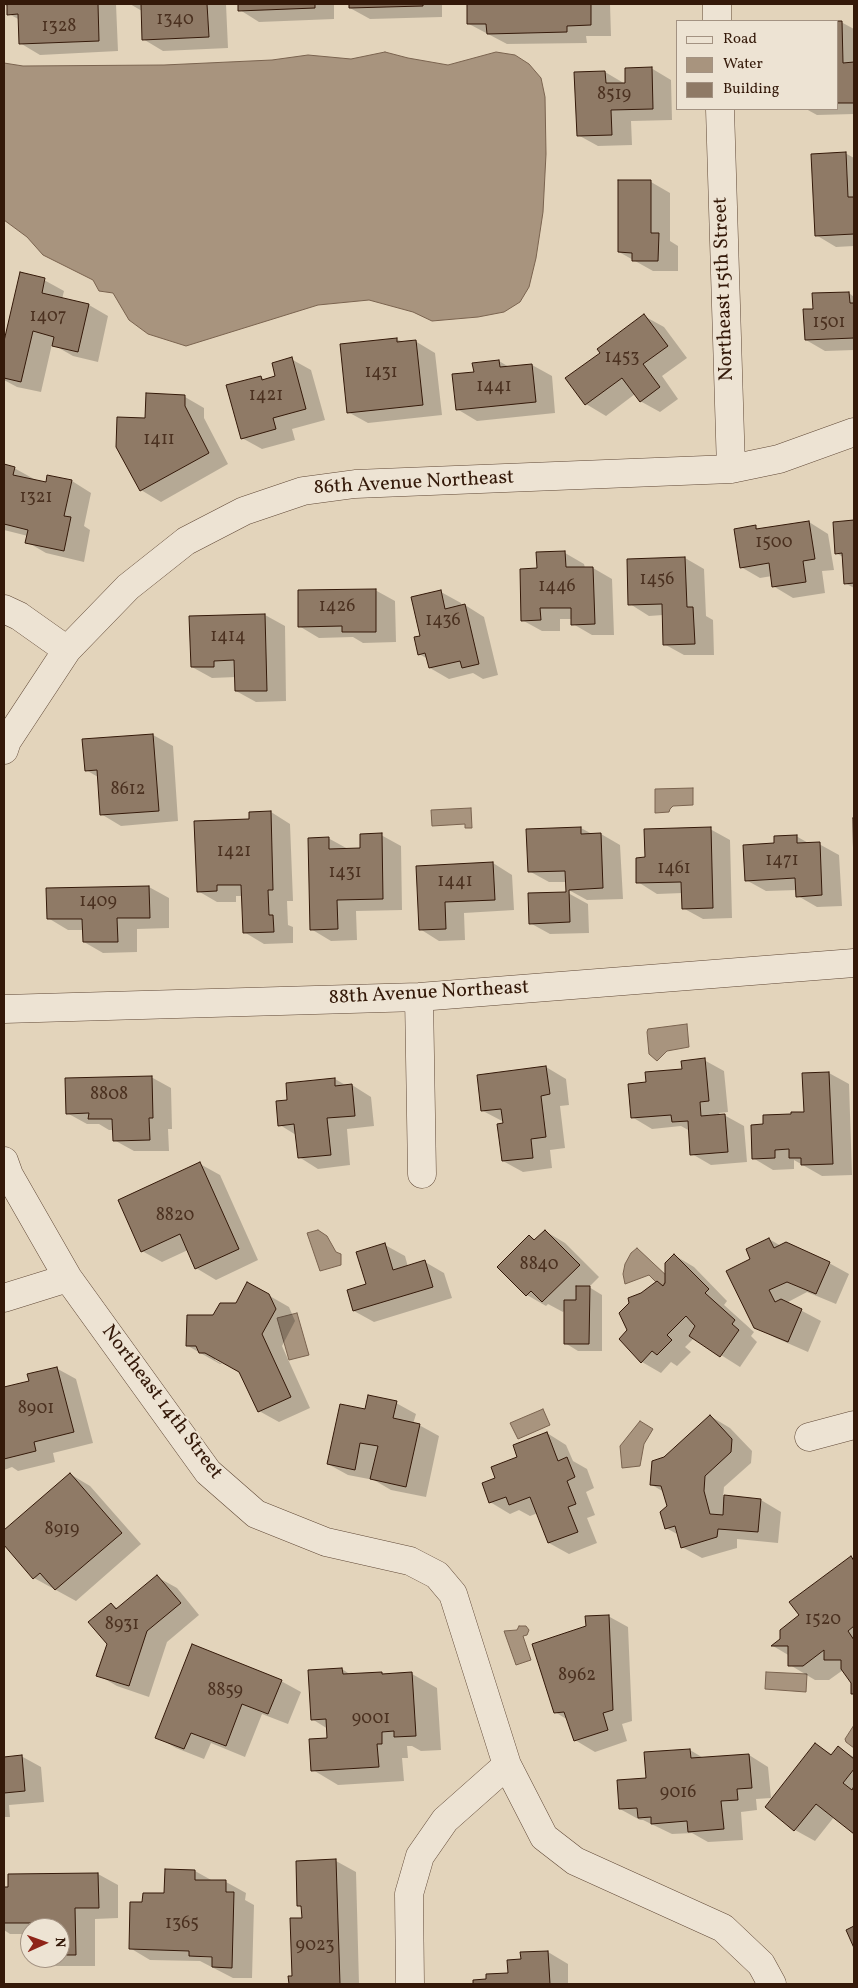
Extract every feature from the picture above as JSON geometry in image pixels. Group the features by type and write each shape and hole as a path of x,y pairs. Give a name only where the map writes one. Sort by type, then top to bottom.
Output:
{"street":[{"path":"717,4 717,20"},
{"name":"Northeast 15th Street","path":"720,110 731,469"},
{"name":"86th Avenue Northeast","path":"67,650 128,587 186,541 244,511 303,491 354,484 731,469 779,459 854,432"},
{"path":"4,608 19,616 67,650 7,740 4,750"},
{"name":"88th Avenue Northeast","path":"4,1008 419,998 854,963"},
{"path":"419,998 422,1174"},
{"name":"Northeast 14th Street","path":"4,1161 8,1175 68,1278 208,1472 256,1514 326,1542 410,1561 437,1575 453,1594 507,1765"},
{"path":"4,1298 68,1278"},
{"path":"809,1438 854,1424"},
{"path":"410,1984 409,1894 420,1856 445,1820 507,1765 544,1837 575,1861 723,1928 761,1964 772,1984"}],"water":[{"path":"385,52 448,65 496,52 515,55 529,64 541,78 545,97 546,154 543,212 536,258 529,287 520,302 504,312 478,317 432,321 413,312 369,300 318,305 186,346 148,334 129,320 113,293 99,291 93,280 43,255 27,237 4,220 4,63 23,66 164,65 272,60 308,55 351,59"},
{"path":"693,788 693,805 673,806 669,812 655,813 655,789"},
{"path":"471,808 472,828 465,828 465,824 432,826 431,810"},
{"path":"687,1024 689,1047 667,1051 657,1061 649,1054 648,1029"},
{"path":"318,1230 327,1236 336,1252 341,1254 341,1265 320,1271 307,1233"},
{"path":"637,1248 669,1278 661,1287 649,1275 625,1284 623,1274 625,1264 631,1253"},
{"path":"297,1313 309,1355 289,1360 277,1318"},
{"path":"543,1409 550,1425 518,1439 510,1423"},
{"path":"640,1421 653,1429 644,1444 640,1466 622,1468 620,1446"},
{"path":"519,1626 526,1626 529,1630 527,1635 523,1636 531,1660 516,1665 504,1631 517,1630"},
{"path":"766,1672 807,1674 806,1692 765,1689"},
{"path":"854,1725 854,1748 845,1739"}],"building":[{"path":"7,4 98,4 99,41 19,44 18,14 7,15"},
{"path":"141,4 207,4 209,37 142,40"},
{"path":"238,4 315,4 315,8 238,11"},
{"path":"349,4 423,4 423,6 349,8"},
{"path":"467,4 591,4 591,25 567,26 567,32 487,34 486,24 467,24"},
{"path":"838,21 842,21 843,63 854,62 854,103 838,103"},
{"path":"652,67 653,109 611,110 612,135 577,136 574,72 605,71 606,83 625,83 625,68"},
{"path":"846,152 848,197 854,197 854,234 815,236 811,154"},
{"path":"618,180 651,180 651,233 659,233 658,261 632,261 632,253 618,252"},
{"path":"20,272 45,278 42,293 89,304 78,352 52,346 54,337 33,331 21,382 4,378 4,341"},
{"path":"849,292 850,303 854,303 854,338 805,340 803,309 813,309 812,293"},
{"path":"644,314 668,346 643,364 660,387 640,402 622,378 585,405 565,378 600,353 597,349"},
{"path":"397,338 397,342 416,340 423,405 347,413 340,344"},
{"path":"292,357 306,409 273,418 276,429 241,439 226,385 261,376 262,380 275,376 272,363"},
{"path":"499,360 500,367 532,364 536,402 456,410 452,374 474,372 472,363"},
{"path":"146,393 185,395 185,406 209,453 140,491 116,447 117,417 145,418"},
{"path":"4,464 15,467 13,475 46,482 47,475 72,480 64,516 71,517 64,551 25,543 28,530 4,524"},
{"path":"854,520 854,583 844,584 842,553 835,554 833,522"},
{"path":"809,521 815,559 803,561 806,582 772,587 769,563 740,568 734,529 756,525 756,529"},
{"path":"565,551 566,567 593,567 595,624 571,625 571,608 540,608 541,620 521,621 520,569 537,568 536,552"},
{"path":"685,557 687,607 693,607 695,644 663,645 662,604 628,605 627,559"},
{"path":"376,589 376,632 342,632 342,626 298,627 298,590"},
{"path":"441,590 445,609 465,604 479,664 462,668 460,661 429,668 425,653 418,655 414,637 420,636 411,597"},
{"path":"265,614 267,691 235,691 234,660 214,661 214,667 191,667 189,616"},
{"path":"153,734 159,811 100,815 97,770 85,771 82,739"},
{"path":"271,811 273,890 268,890 269,915 273,915 274,932 243,933 241,885 217,885 217,891 197,892 194,821 249,819 249,812"},
{"path":"853,818 854,818 854,877"},
{"path":"581,827 581,834 601,833 603,888 569,890 570,922 529,924 528,893 566,892 565,871 528,872 526,829"},
{"path":"711,827 713,908 682,909 681,882 636,883 636,858 645,857 644,829"},
{"path":"382,833 383,899 337,900 338,929 310,930 308,838 329,837 329,849 360,848 360,834"},
{"path":"797,835 797,843 820,842 822,895 796,897 795,878 745,881 743,845 774,843 774,836"},
{"path":"493,862 495,900 445,902 446,929 419,930 416,866"},
{"path":"149,886 150,918 117,918 118,942 83,942 82,919 47,919 46,888"},
{"path":"705,1058 709,1101 700,1102 701,1116 725,1114 728,1152 690,1155 688,1121 672,1122 671,1115 631,1118 628,1084 646,1082 645,1072 682,1069 681,1061"},
{"path":"546,1066 550,1094 541,1096 546,1137 531,1139 533,1158 502,1161 497,1124 503,1123 501,1109 481,1111 477,1075"},
{"path":"829,1072 833,1164 801,1165 801,1158 789,1158 789,1149 775,1150 775,1158 752,1159 751,1125 763,1124 763,1115 804,1112 802,1073"},
{"path":"152,1076 153,1118 149,1118 150,1140 113,1141 112,1119 88,1119 89,1113 66,1114 65,1078"},
{"path":"335,1078 335,1086 352,1084 355,1116 327,1118 331,1155 298,1158 294,1124 278,1126 276,1101 287,1100 286,1083"},
{"path":"200,1162 239,1249 195,1269 180,1234 141,1252 118,1200"},
{"path":"545,1230 580,1265 542,1302 531,1291 526,1296 497,1267 529,1235 534,1240"},
{"path":"769,1238 774,1248 786,1242 830,1262 816,1294 787,1282 769,1290 775,1302 781,1299 802,1309 788,1342 754,1328 726,1271 750,1259 746,1249"},
{"path":"385,1243 393,1270 425,1260 433,1287 353,1311 347,1290 366,1284 356,1252"},
{"path":"674,1254 709,1289 705,1293 735,1320 732,1324 739,1330 720,1357 689,1336 695,1326 686,1316 667,1335 672,1340 657,1355 652,1351 641,1363 619,1339 627,1330 619,1313 629,1303 628,1298 641,1293 657,1281 663,1286 665,1283 665,1263"},
{"path":"247,1282 269,1294 276,1309 262,1334 291,1397 258,1412 239,1372 205,1353 199,1353 196,1346 186,1346 187,1315 213,1315 220,1303 236,1303"},
{"path":"576,1286 590,1286 589,1344 564,1344 564,1300 576,1300"},
{"path":"57,1367 74,1432 34,1442 36,1451 4,1459 4,1387 29,1381 27,1374"},
{"path":"368,1395 397,1401 393,1418 420,1424 406,1487 370,1479 378,1446 360,1443 355,1470 327,1464 340,1404 365,1409"},
{"path":"710,1415 732,1439 731,1452 705,1476 704,1491 710,1514 723,1515 724,1495 761,1499 758,1532 718,1529 717,1537 681,1548 675,1526 665,1529 660,1512 667,1506 661,1486 650,1485 652,1461 664,1457"},
{"path":"547,1432 558,1461 567,1457 575,1477 567,1481 576,1504 568,1507 578,1532 548,1543 530,1497 509,1505 506,1497 489,1503 482,1483 495,1478 491,1467 517,1457 513,1445"},
{"path":"70,1473 122,1533 55,1590 40,1573 33,1579 4,1545 4,1530"},
{"path":"851,1556 854,1561 854,1626 848,1631 854,1640 854,1694 851,1694 851,1683 841,1669 841,1660 824,1660 824,1650 803,1666 788,1666 788,1646 771,1646 780,1639 780,1630 799,1615 789,1602"},
{"path":"157,1575 181,1603 147,1631 129,1686 96,1676 107,1644 88,1622 111,1603 116,1609"},
{"path":"609,1615 613,1710 603,1713 608,1730 574,1741 564,1712 554,1713 532,1644 586,1626 585,1616"},
{"path":"192,1644 282,1680 268,1714 242,1704 226,1746 191,1733 184,1749 155,1738"},
{"path":"342,1668 343,1674 412,1672 416,1736 394,1737 394,1731 382,1732 382,1744 377,1744 379,1767 311,1771 309,1739 327,1738 326,1719 311,1720 308,1670"},
{"path":"815,1743 831,1755 838,1746 854,1759 854,1769 843,1783 852,1790 854,1786 854,1834 816,1804 794,1831 765,1807"},
{"path":"690,1749 691,1758 749,1754 752,1788 737,1789 738,1800 721,1801 724,1829 688,1832 687,1821 651,1824 651,1817 638,1818 637,1808 619,1809 617,1780 646,1778 644,1752"},
{"path":"22,1755 25,1791 4,1793 4,1757"},
{"path":"336,1859 340,1984 289,1984 288,1976 292,1976 290,1918 302,1918 301,1906 297,1906 296,1861"},
{"path":"165,1869 195,1870 195,1880 226,1880 226,1892 234,1892 232,1968 212,1967 212,1957 189,1956 189,1951 129,1949 130,1902 142,1902 143,1893 164,1893"},
{"path":"98,1873 99,1908 75,1908 76,1955 70,1955 70,1918 20,1918 20,1923 4,1923 4,1887 8,1887 8,1874"},
{"path":"854,1926 854,1948 846,1930"},
{"path":"548,1951 550,1984 473,1984 473,1980 486,1979 486,1974 508,1973 507,1960 521,1959 520,1952"}]}
